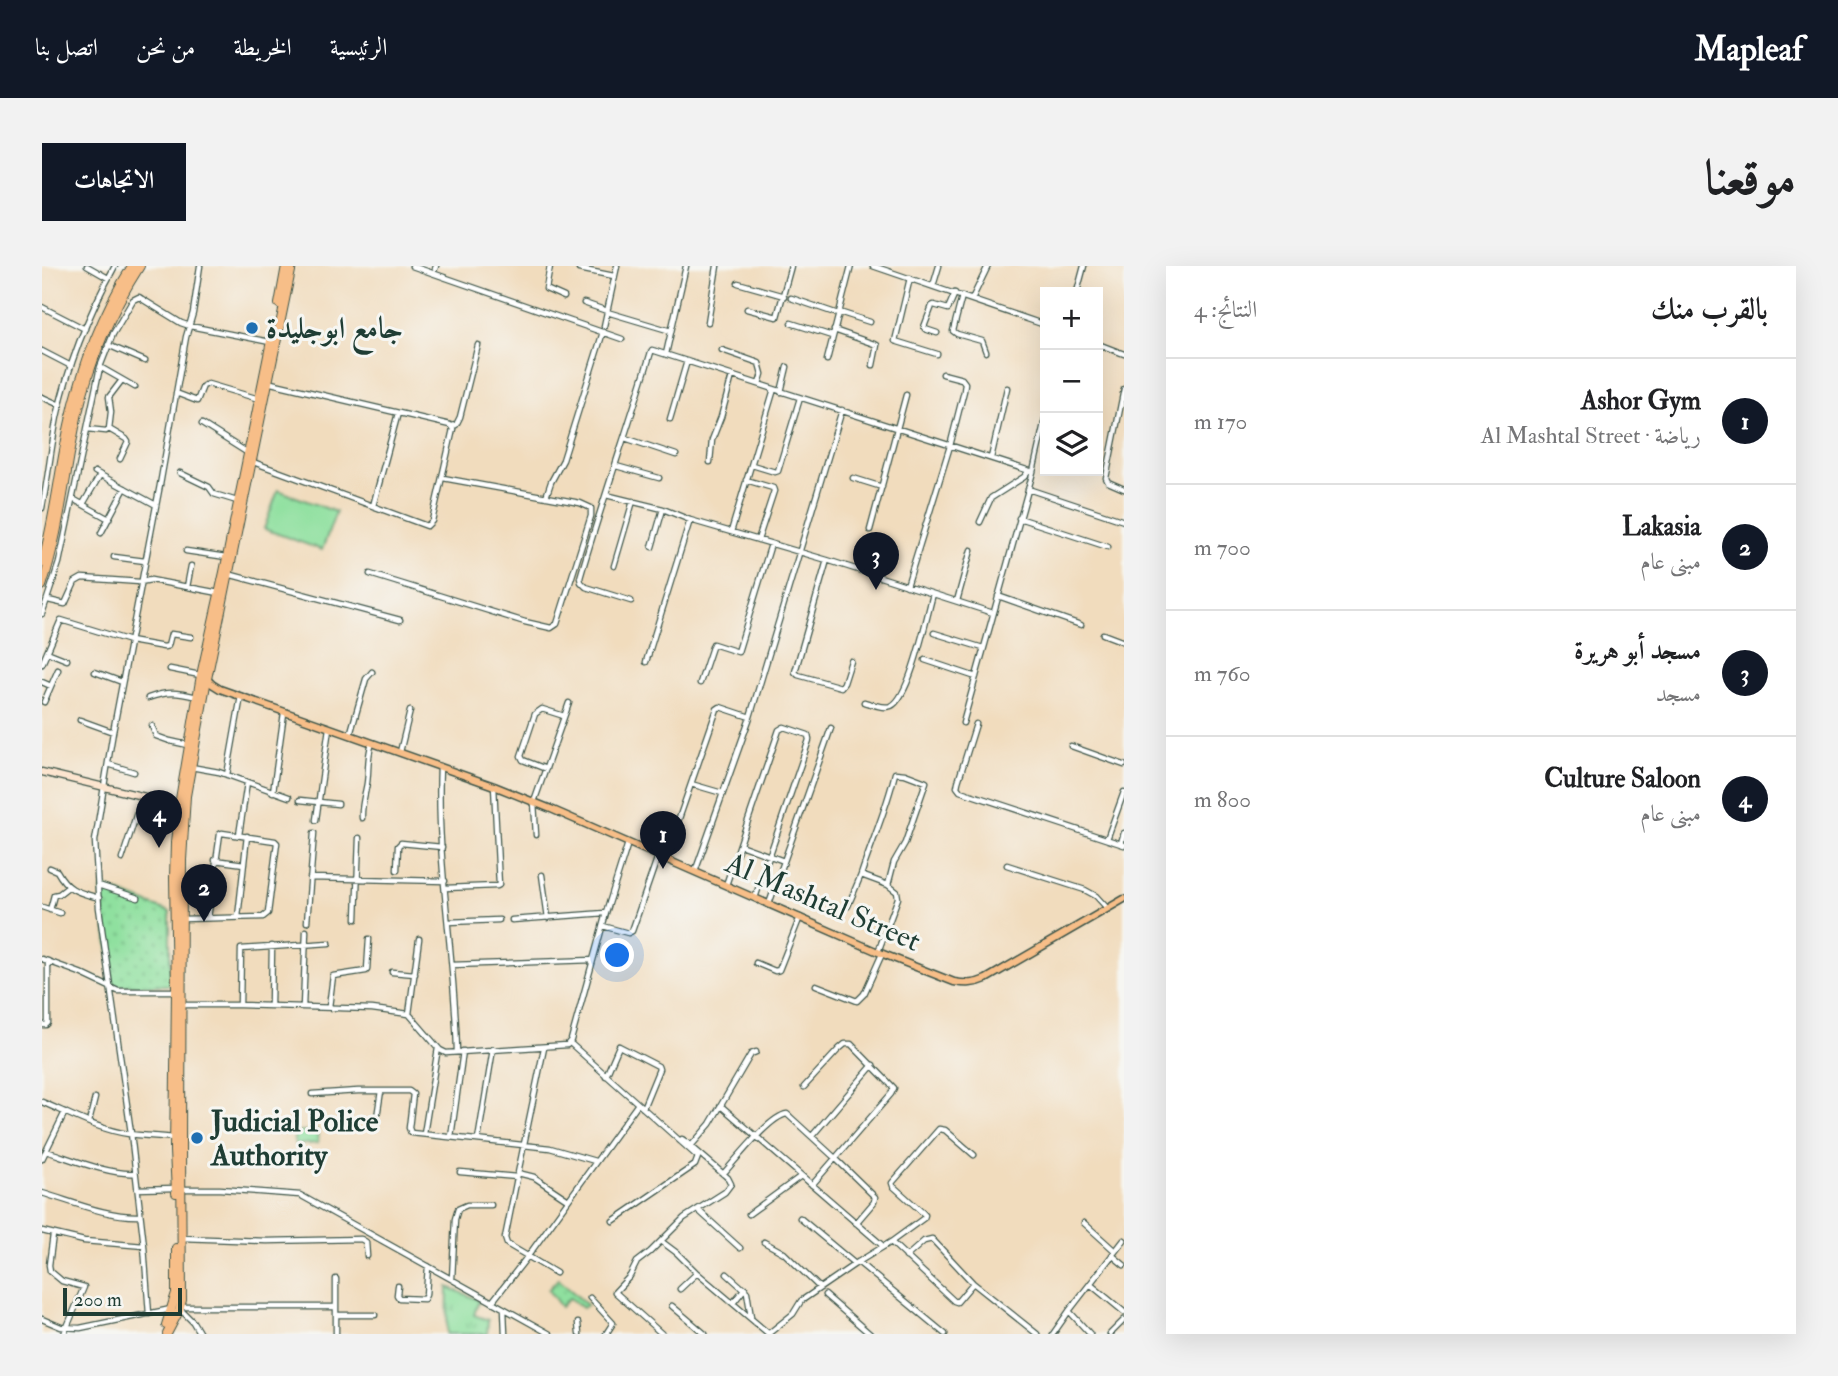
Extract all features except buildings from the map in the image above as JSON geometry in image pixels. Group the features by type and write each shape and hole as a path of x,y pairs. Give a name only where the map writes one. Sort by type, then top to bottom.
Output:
{"highway":[{"path":"42,563 52,525 68,428 78,386 104,316 132,266"},
{"path":"42,586 56,538 76,425 88,378 108,323 140,266"},
{"path":"165,1334 182,1296 178,1139 178,878 190,767 205,690 204,677 219,593 227,573 227,557 259,399 266,382 285,266"},
{"path":"179,991 182,919 175,843 178,805 197,697 204,677 252,462 266,382 292,266"},
{"path":"178,1308 176,1293 179,1189"}],"main road":[{"name":"Al Mashtal Street","path":"204,677 220,689"},
{"name":"Al Mashtal Street","path":"205,690 220,689 494,786 880,953 954,982 977,983 986,979 1124,899"}],"street":[{"path":"42,508 60,405 71,366 115,266"},
{"path":"149,1314 144,1246 99,898 95,841 140,582 186,337 194,313 200,266"},
{"path":"412,266 622,339"},
{"path":"550,266 546,289 564,297"},
{"path":"604,326 617,266"},
{"path":"666,354 686,266"},
{"path":"708,322 717,266"},
{"path":"747,309 778,317 791,266"},
{"path":"827,360 850,266"},
{"path":"873,266 1040,323"},
{"path":"933,286 939,266"},
{"path":"972,299 988,266"},
{"path":"1078,287 1084,266"},
{"path":"92,267 108,278"},
{"path":"579,269 614,276"},
{"path":"909,278 895,341 937,354"},
{"path":"738,283 783,296"},
{"path":"937,333 923,327 932,306 948,309 955,293"},
{"path":"962,296 953,331 982,341 986,352"},
{"path":"42,614 59,563 100,367 108,345 131,303 136,298 142,299 190,326 271,342"},
{"path":"792,298 870,322"},
{"path":"584,303 671,331"},
{"path":"42,307 85,329"},
{"path":"791,323 877,345 873,366"},
{"path":"546,497 564,460 603,332"},
{"path":"108,345 145,361"},
{"path":"266,382 452,426 456,425 460,418 478,345"},
{"path":"1103,346 1124,354"},
{"path":"722,350 759,363 762,374 759,384"},
{"path":"42,351 71,366"},
{"path":"631,601 586,587 581,582 650,352 666,354 1031,471"},
{"path":"670,419 687,361"},
{"path":"100,367 135,387"},
{"path":"781,391 787,367"},
{"path":"907,586 950,446 965,383 962,379 943,374"},
{"path":"710,462 712,440 732,376"},
{"path":"109,429 109,397 122,380"},
{"path":"176,393 197,401 202,386 208,384 259,399"},
{"path":"991,458 1007,388"},
{"path":"731,532 774,389"},
{"path":"1124,389 1106,478 1108,482 1124,488"},
{"path":"870,530 906,395"},
{"path":"42,397 60,405"},
{"path":"752,464 778,471 800,398"},
{"path":"695,872 750,717 842,410"},
{"path":"373,506 398,413"},
{"path":"202,424 248,453"},
{"path":"252,462 427,526 432,521 443,478 452,426"},
{"path":"87,429 109,429 126,439 128,442 120,459"},
{"path":"963,723 1040,437"},
{"path":"625,438 676,455"},
{"path":"616,466 659,478"},
{"path":"980,522 991,498 1031,471"},
{"path":"180,473 209,487 214,494 239,502"},
{"path":"83,504 98,474 156,505"},
{"path":"370,574 504,617 547,628 554,627 559,619 592,511 580,503 443,478"},
{"path":"853,478 882,487"},
{"path":"746,480 773,488 758,540"},
{"path":"101,533 125,488"},
{"path":"1028,489 1124,521"},
{"path":"606,495 663,509 690,520 993,613"},
{"path":"73,499 109,519"},
{"path":"614,566 633,501"},
{"path":"652,547 663,509"},
{"path":"1019,518 1108,547"},
{"path":"646,662 690,520"},
{"path":"700,682 713,644 738,652 771,544"},
{"path":"957,601 971,550"},
{"path":"186,551 227,557"},
{"path":"114,557 145,561"},
{"path":"827,561 795,672 841,687 851,661"},
{"path":"187,587 191,566"},
{"path":"227,573 400,620"},
{"path":"48,600 65,604 79,579 140,582 151,580 219,593"},
{"path":"864,702 887,707 900,699 909,680 933,594"},
{"path":"998,596 1081,625"},
{"path":"42,664 61,620 130,641 166,647 171,634 191,637"},
{"path":"934,633 984,648"},
{"path":"1103,634 1124,642"},
{"path":"47,652 66,660"},
{"path":"925,660 976,677"},
{"path":"170,669 204,677"},
{"path":"44,702 58,670"},
{"path":"95,672 122,682"},
{"path":"350,735 366,679 372,672"},
{"path":"42,682 51,686"},
{"path":"148,698 165,692 197,697"},
{"path":"227,775 241,696"},
{"path":"536,835 534,802 569,703"},
{"path":"603,926 628,933 632,931 691,784 717,709 720,707 750,717"},
{"path":"546,769 523,760 521,756 535,714 542,709 564,716"},
{"path":"400,752 410,711"},
{"path":"273,792 284,713"},
{"path":"80,720 113,732"},
{"path":"976,724 958,782 960,791 1122,844 1124,833"},
{"path":"152,726 156,736 188,745"},
{"path":"726,885 779,730 785,727 808,735 809,740 755,898"},
{"path":"316,820 329,728"},
{"path":"769,904 831,728"},
{"path":"362,818 372,743"},
{"path":"1071,746 1124,765"},
{"path":"107,764 134,772"},
{"path":"440,766 442,847 457,1052"},
{"path":"190,767 227,775 289,797"},
{"path":"42,772 178,805"},
{"path":"848,906 890,797 895,773 905,774 926,782 905,843 894,862 888,885"},
{"path":"239,835 247,783"},
{"path":"691,784 722,793"},
{"path":"446,888 499,885 494,786"},
{"path":"1107,839 1124,792"},
{"path":"122,859 142,797"},
{"path":"300,800 338,804"},
{"path":"307,922 314,833"},
{"path":"182,919 263,917 268,913 277,843 272,839 220,834 208,918"},
{"path":"238,917 247,836"},
{"path":"356,919 359,838"},
{"path":"397,870 398,846 402,843 442,847"},
{"path":"570,1044 628,843"},
{"path":"740,845 784,860"},
{"path":"215,860 244,864"},
{"path":"1007,864 1085,890 1096,896 1107,908"},
{"path":"50,868 57,871 68,887 99,898"},
{"path":"542,875 548,918"},
{"path":"816,985 857,1001 864,994 898,898 897,892 888,885 861,875"},
{"path":"310,878 445,881"},
{"path":"98,885 138,898"},
{"path":"50,910 54,896 61,894 68,887"},
{"path":"42,907 60,913"},
{"path":"512,919 606,913"},
{"path":"756,963 775,971 779,970 800,917"},
{"path":"448,922 499,920"},
{"path":"303,1007 306,931"},
{"path":"328,1007 333,976 367,970 369,939"},
{"path":"409,1014 419,939"},
{"path":"240,1005 240,951 243,948 329,943"},
{"path":"271,1006 272,946"},
{"path":"42,1025 48,1023 45,960 118,991 179,991"},
{"path":"452,965 593,960"},
{"path":"391,972 415,974"},
{"path":"179,1005 328,1007 409,1014 446,1053 544,1048 570,1044"},
{"path":"570,1044 698,1157 695,1165 613,1221"},
{"path":"804,1087 845,1044 851,1044 893,1085 894,1090 812,1185"},
{"path":"606,1076 619,1046 657,1066 659,1069 643,1108"},
{"path":"424,1134 438,1047"},
{"path":"544,1048 505,1238 507,1244 556,1273"},
{"path":"478,1140 493,1049"},
{"path":"451,1137 464,1051"},
{"path":"691,1146 710,1124 751,1055 756,1052"},
{"path":"812,1136 873,1065"},
{"path":"375,1130 382,1091"},
{"path":"312,1094 409,1091 412,1093 409,1131 413,1133 563,1151 595,1161"},
{"path":"89,1122 95,1098"},
{"path":"42,1102 89,1122 131,1135 178,1139"},
{"path":"492,1302 637,1105"},
{"path":"721,1106 883,1246"},
{"path":"42,1158 65,1112"},
{"path":"723,1174 756,1137 785,1114 812,1136 875,1197 874,1202 856,1223"},
{"path":"661,1241 769,1334 793,1314 801,1301 922,1220 925,1215 892,1183 939,1129 945,1130 974,1155"},
{"path":"662,1334 615,1292 630,1276 636,1262 684,1218 729,1188 730,1181 683,1139 680,1141"},
{"path":"46,1151 114,1172 135,1173"},
{"path":"460,1172 534,1177 567,1199"},
{"path":"749,1214 801,1176"},
{"path":"137,1189 220,1189 300,1195 550,1334"},
{"path":"42,1193 98,1210 140,1216"},
{"path":"452,1279 455,1219 458,1209 467,1205 491,1205"},
{"path":"698,1210 740,1248"},
{"path":"800,1218 945,1334"},
{"path":"1084,1223 1124,1265"},
{"path":"42,1231 84,1241 144,1246"},
{"path":"53,1235 50,1271 62,1281 84,1287 64,1334"},
{"path":"182,1238 267,1241 361,1239 366,1242 367,1256"},
{"path":"906,1257 924,1241 932,1239 973,1283 1037,1334"},
{"path":"1053,1334 1124,1240"},
{"path":"764,1242 784,1254 820,1288"},
{"path":"891,1242 954,1301 957,1302 973,1283"},
{"path":"398,1286 399,1298 424,1299 428,1266"},
{"path":"680,1289 696,1273"},
{"path":"727,1274 745,1288 751,1318"},
{"path":"335,1334 336,1279"},
{"path":"1090,1284 1124,1312"},
{"path":"733,1303 745,1288"},
{"path":"825,1295 870,1334"},
{"path":"590,1298 613,1323 606,1334"},
{"path":"42,1319 67,1328 79,1328 178,1308 336,1307"},
{"path":"672,1307 705,1334"},
{"path":"178,1308 200,1334"},
{"path":"504,1308 505,1334"},
{"path":"1069,1311 1090,1334"},
{"path":"336,1315 375,1315"},
{"path":"1110,1334 1124,1320"},
{"path":"578,1323 579,1334"},
{"path":"536,1326 536,1334"}],"green space":[{"path":"278,490 336,512 322,550 264,529"},
{"path":"104,887 170,912 170,985 113,986 101,889"},
{"path":"317,1130 318,1143 295,1145 294,1132"},
{"path":"558,1279 587,1305 583,1308 569,1298 561,1307 548,1290"},
{"path":"448,1287 479,1300 474,1315 488,1320 487,1334 447,1334"}],"place":[{"name":"جامع ابوجليدة","path":"252,328"},
{"name":"مسجد أبو هريرة","path":"876,590"},
{"name":"Culture Saloon","path":"159,848"},
{"name":"Ashor Gym","path":"663,869"},
{"name":"Lakasia","path":"204,922"},
{"name":"Judicial Police Authority","path":"197,1138"}]}
